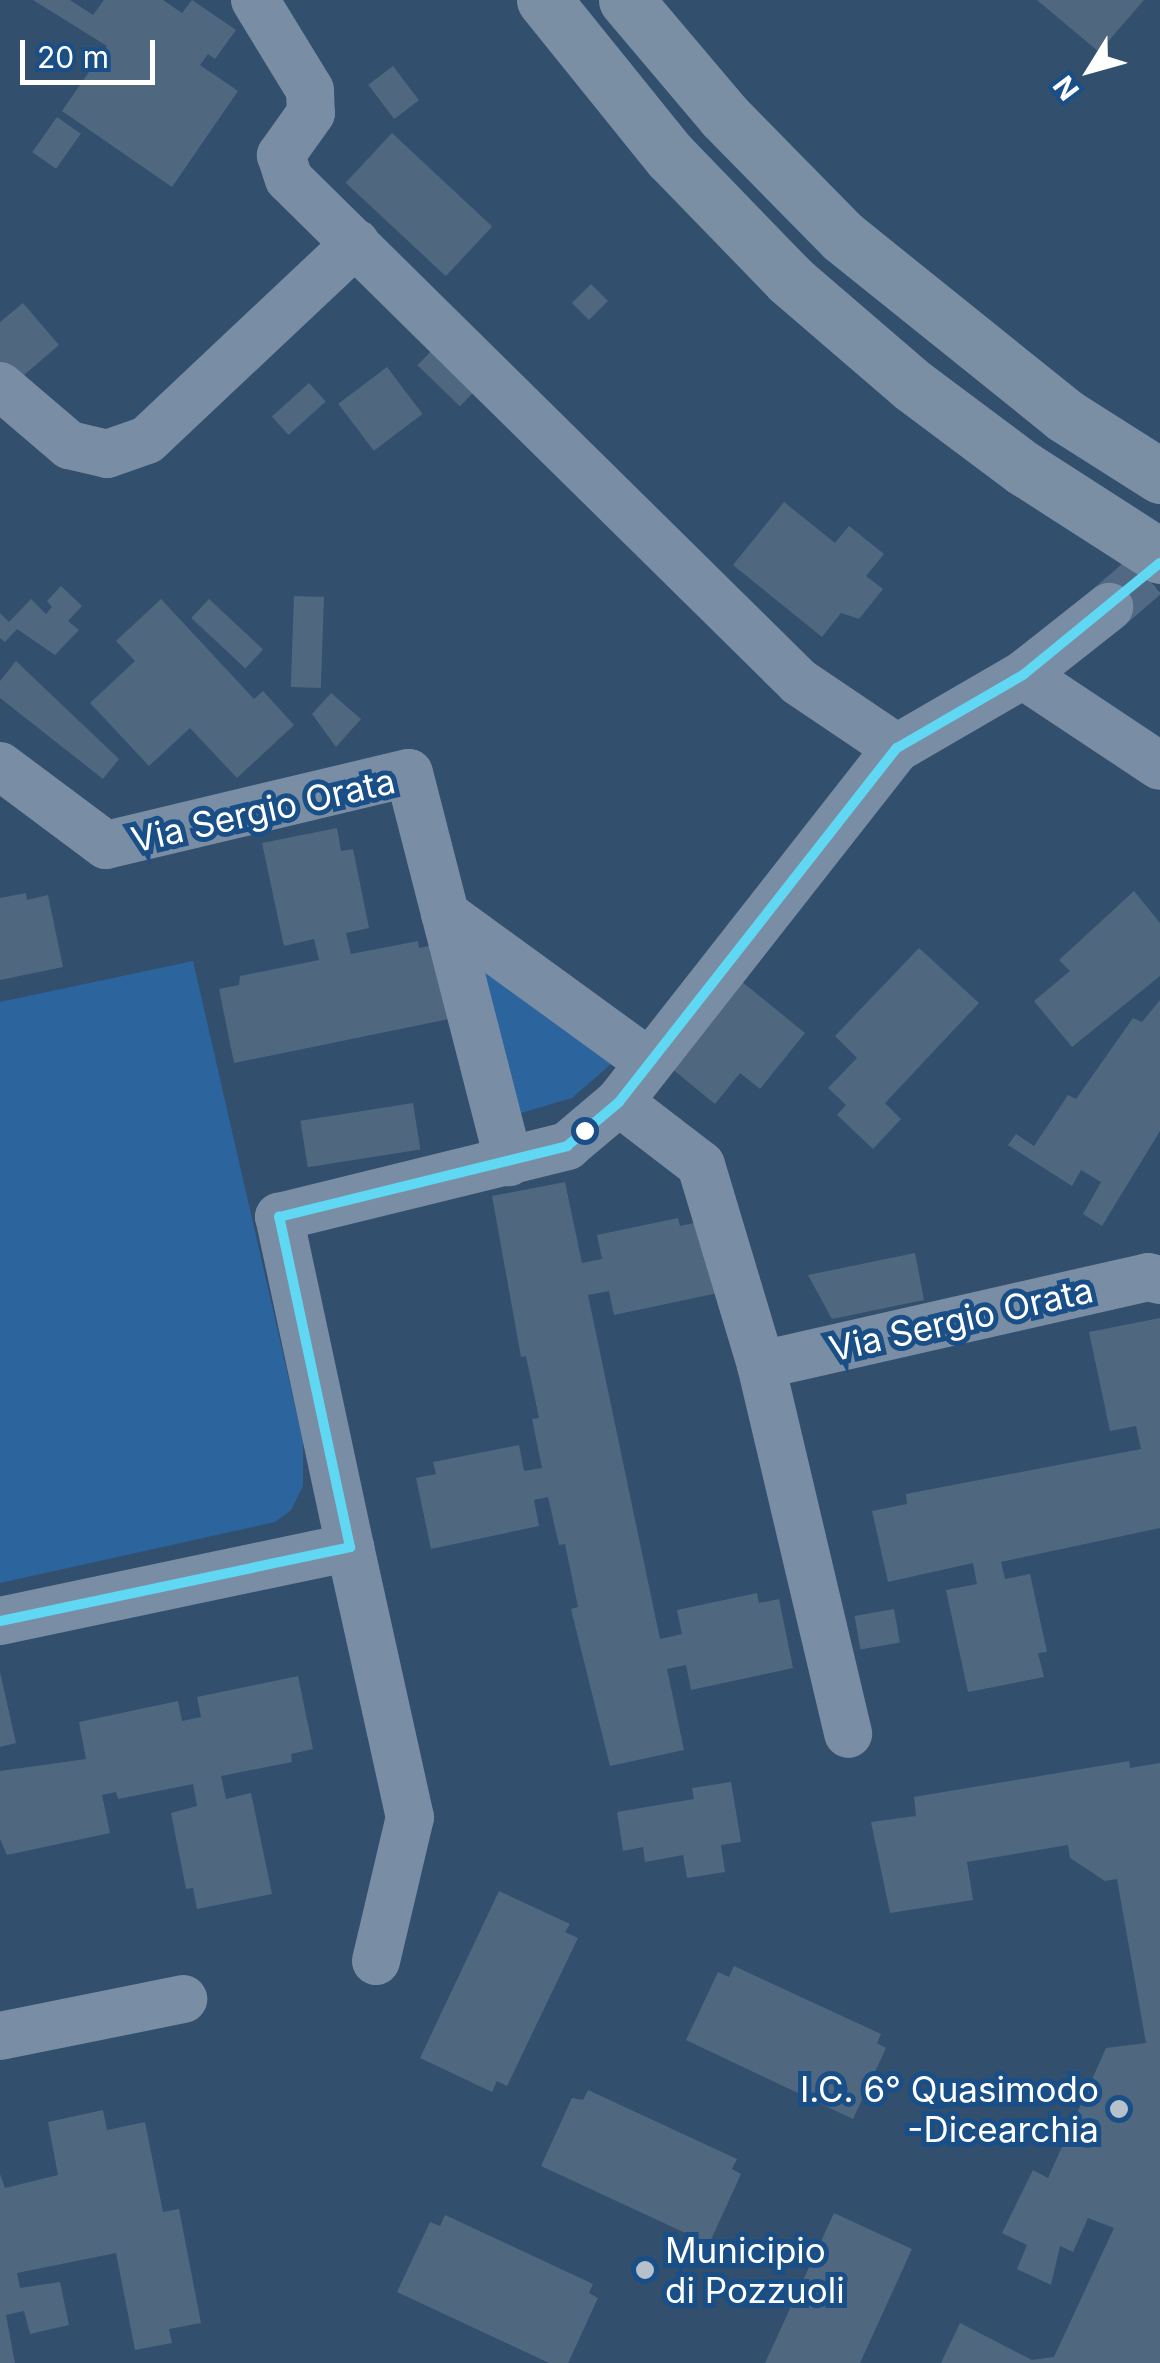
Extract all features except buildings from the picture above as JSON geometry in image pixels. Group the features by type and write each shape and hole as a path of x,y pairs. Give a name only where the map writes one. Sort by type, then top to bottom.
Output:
{"highway":[{"path":"544,0 670,156 790,280 912,385 1023,468 1160,556"},
{"path":"626,0 724,116 843,238 1064,415 1160,476"}],"street":[{"path":"256,0 310,90 311,114 281,155 289,179 799,682 897,748"},
{"path":"0,386 69,445 107,454 146,440 356,244"},
{"path":"376,1961 410,1817 279,1217 567,1146 619,1102 897,748 1022,675 1108,607"},
{"path":"1022,675 1160,766"},
{"name":"Via Sergio Orata","path":"0,766 106,846 409,773 509,1162"},
{"path":"446,914 650,1063"},
{"path":"619,1102 701,1165 761,1364 848,1734"},
{"name":"Via Sergio Orata","path":"761,1364 1148,1277 1160,1280"},
{"path":"0,1621 350,1547"},
{"path":"0,2036 183,1999"}],"shaded area":[{"path":"473,957 611,1064 572,1098 514,1115"},
{"path":"193,961 303,1441 303,1486 291,1510 275,1522 0,1583 0,1002"}],"tunnel":[{"path":"1109,607 1160,563"}],"transit line":[{"path":"0,1621 350,1547 279,1217 567,1146 619,1102 897,748 1023,675 1160,563"}],"place":[{"name":"I.C. 6° Quasimodo -Dicearchia","path":"1119,2109"},
{"name":"Municipio di Pozzuoli","path":"645,2270"}]}
